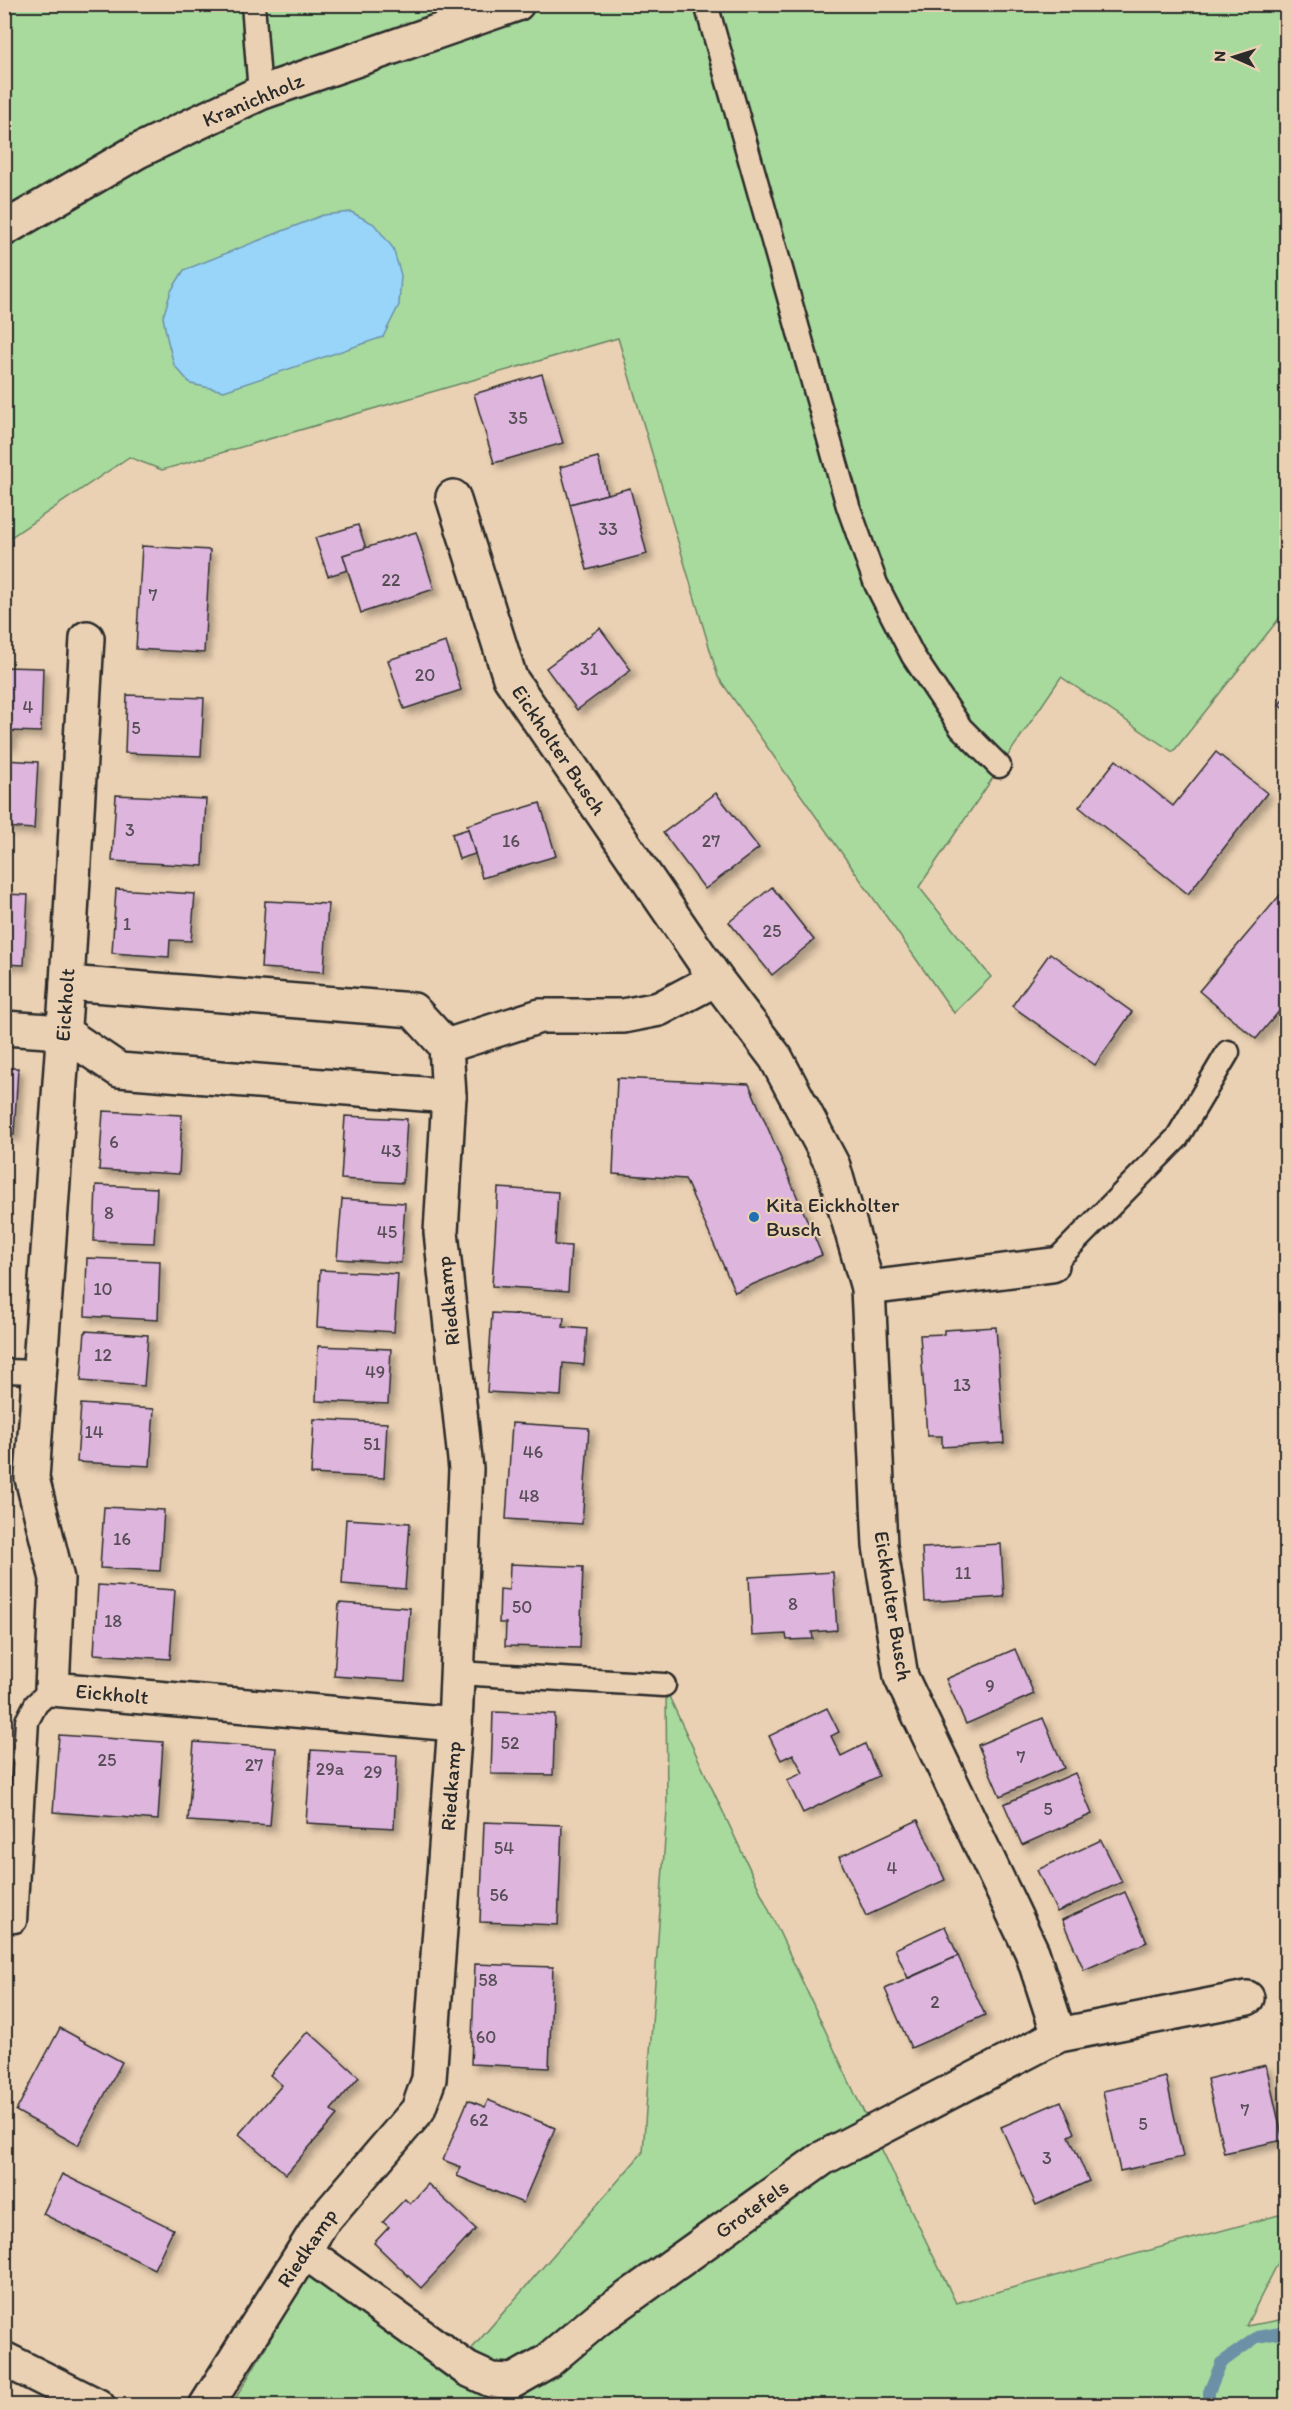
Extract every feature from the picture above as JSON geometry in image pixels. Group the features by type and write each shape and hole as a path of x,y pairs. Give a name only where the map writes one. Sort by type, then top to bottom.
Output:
{"street":[{"name":"Kranichholz","path":"4,230 138,151 260,93 517,4"},
{"name":"Eickholter Busch","path":"453,497 510,678 716,979 776,1058 833,1166 868,1288 880,1546 901,1677 1032,1952 1059,2035"},
{"name":"Eickholt","path":"87,638 67,983 33,1478 57,1579 52,1689 455,1724"},
{"path":"67,983 412,1010 446,1046 540,1016 623,1016 659,1009 716,979"},
{"path":"4,1028 63,1032 119,1070 449,1096"},
{"name":"Riedkamp","path":"206,2406 322,2222 418,2110 429,2079 455,1724 466,1469 441,1232 449,1096 446,1046"},
{"path":"868,1288 1052,1265"},
{"name":"Grotefels","path":"304,2251 467,2369 491,2380 513,2381 548,2361 598,2319 823,2158 1059,2035 1247,1998"},
{"path":"4,2360 98,2406"}],"lane":[{"path":"253,4 260,93"},
{"path":"706,4 848,506 876,584 913,656 961,728 999,766"},
{"path":"1052,1265 1177,1138 1228,1052"},
{"path":"4,1371 39,1372"},
{"path":"458,1673 664,1685"},
{"path":"15,1921 27,1721 36,1704 52,1689"}],"green space":[{"path":"5,5 1286,5 1286,610 1173,752 1061,677 919,887 991,977 954,1013 718,677 618,338 162,470 129,457 5,541"},
{"path":"666,1690 856,2096 956,2303 1286,2213 1286,2247 1246,2326 1286,2319 1286,2405 231,2406 313,2267 455,2368 643,2152 667,1810"}],"water":[{"path":"351,212 374,224 393,248 401,275 399,305 383,337 224,391 191,384 174,365 163,317 171,291 184,270 323,215"}],"building":[{"path":"542,374 563,443 494,463 474,394"},
{"path":"598,457 607,494 570,504 560,467"},
{"path":"630,488 647,554 587,570 570,504"},
{"path":"358,525 366,548 343,555 348,570 328,576 315,538"},
{"path":"416,532 434,589 361,613 343,555"},
{"path":"142,546 210,550 204,653 136,649"},
{"path":"600,628 631,670 577,710 546,668"},
{"path":"446,642 461,690 404,709 388,660"},
{"path":"4,667 43,668 41,732 11,731 11,744 4,744"},
{"path":"127,695 204,698 201,756 125,753"},
{"path":"1286,695 1286,711 1279,705"},
{"path":"1216,752 1267,793 1188,894 1079,807 1116,760 1173,806"},
{"path":"4,760 38,762 34,829 4,827"},
{"path":"716,793 759,848 705,889 663,833"},
{"path":"116,795 206,799 203,866 112,861"},
{"path":"540,803 556,856 482,878 467,825"},
{"path":"468,829 475,854 459,859 452,834"},
{"path":"772,887 814,940 772,975 729,922"},
{"path":"1286,888 1286,1003 1256,1039 1199,991"},
{"path":"116,889 195,894 191,941 170,940 169,957 112,953"},
{"path":"4,894 28,895 24,965 4,964"},
{"path":"265,901 328,904 324,972 261,968"},
{"path":"1050,953 1132,1012 1095,1065 1012,1006"},
{"path":"4,1068 18,1068 14,1135 4,1134"},
{"name":"Kita Eickholter Busch","path":"617,1078 749,1084 822,1255 735,1292 685,1179 613,1174"},
{"path":"103,1111 182,1115 179,1174 99,1170"},
{"path":"345,1116 407,1119 403,1183 341,1179"},
{"path":"96,1185 157,1188 154,1243 94,1241"},
{"path":"498,1188 558,1192 555,1245 571,1246 568,1291 492,1286"},
{"path":"342,1199 405,1203 401,1263 337,1259"},
{"path":"87,1258 160,1261 158,1320 85,1316"},
{"path":"320,1270 398,1274 394,1332 317,1327"},
{"path":"492,1313 564,1317 563,1327 587,1329 584,1365 563,1363 561,1396 487,1392"},
{"path":"996,1327 1004,1443 942,1447 942,1436 927,1436 920,1335 944,1334 944,1330"},
{"path":"85,1331 148,1335 144,1386 81,1381"},
{"path":"318,1346 391,1349 388,1404 316,1401"},
{"path":"81,1404 154,1409 150,1466 77,1462"},
{"path":"314,1419 387,1423 384,1478 311,1474"},
{"path":"512,1423 589,1428 582,1524 506,1519"},
{"path":"104,1507 164,1510 160,1571 100,1568"},
{"path":"346,1519 410,1523 405,1589 342,1584"},
{"path":"1001,1544 1004,1597 925,1602 922,1548"},
{"path":"510,1564 583,1567 580,1648 505,1646 506,1623 499,1623 500,1589 509,1590"},
{"path":"833,1572 837,1630 812,1632 813,1639 787,1640 786,1634 752,1636 749,1577"},
{"path":"98,1585 175,1590 170,1659 94,1654"},
{"path":"339,1603 410,1608 405,1681 334,1676"},
{"path":"1015,1649 1034,1694 966,1724 946,1679"},
{"path":"827,1708 839,1732 831,1736 841,1756 865,1744 879,1776 803,1813 787,1780 803,1773 793,1754 781,1760 769,1736"},
{"path":"493,1712 555,1714 553,1775 491,1774"},
{"path":"1043,1718 1064,1768 1000,1796 978,1745"},
{"path":"59,1735 163,1742 158,1820 53,1812"},
{"path":"194,1742 276,1748 270,1826 188,1821"},
{"path":"311,1750 397,1755 394,1828 306,1823"},
{"path":"1075,1773 1092,1814 1022,1845 1004,1804"},
{"path":"918,1820 945,1880 866,1916 839,1857"},
{"path":"484,1822 562,1825 558,1925 480,1922"},
{"path":"1101,1840 1122,1882 1057,1912 1037,1870"},
{"path":"1125,1892 1147,1942 1084,1970 1062,1920"},
{"path":"945,1926 958,1956 908,1978 895,1949"},
{"path":"958,1956 985,2015 911,2048 885,1989"},
{"path":"475,1964 553,1967 549,2068 471,2064"},
{"path":"60,2028 122,2062 78,2145 16,2111"},
{"path":"308,2031 359,2077 331,2110 337,2115 286,2174 239,2134 282,2085 270,2075"},
{"path":"1266,2065 1283,2140 1224,2153 1207,2079"},
{"path":"1166,2077 1183,2157 1120,2171 1103,2091"},
{"path":"468,2100 485,2107 488,2100 555,2128 523,2203 457,2176 461,2167 443,2160"},
{"path":"1061,2101 1075,2133 1069,2136 1089,2181 1036,2205 1001,2127"},
{"path":"62,2174 173,2229 154,2269 43,2214"},
{"path":"428,2184 476,2229 421,2288 374,2243 389,2227 383,2222 405,2199 410,2204"}],"waterway":[{"path":"1209,2406 1209,2392 1221,2363 1257,2337 1286,2332"}],"place":[{"name":"Kita Eickholter Busch","path":"754,1217"}]}
